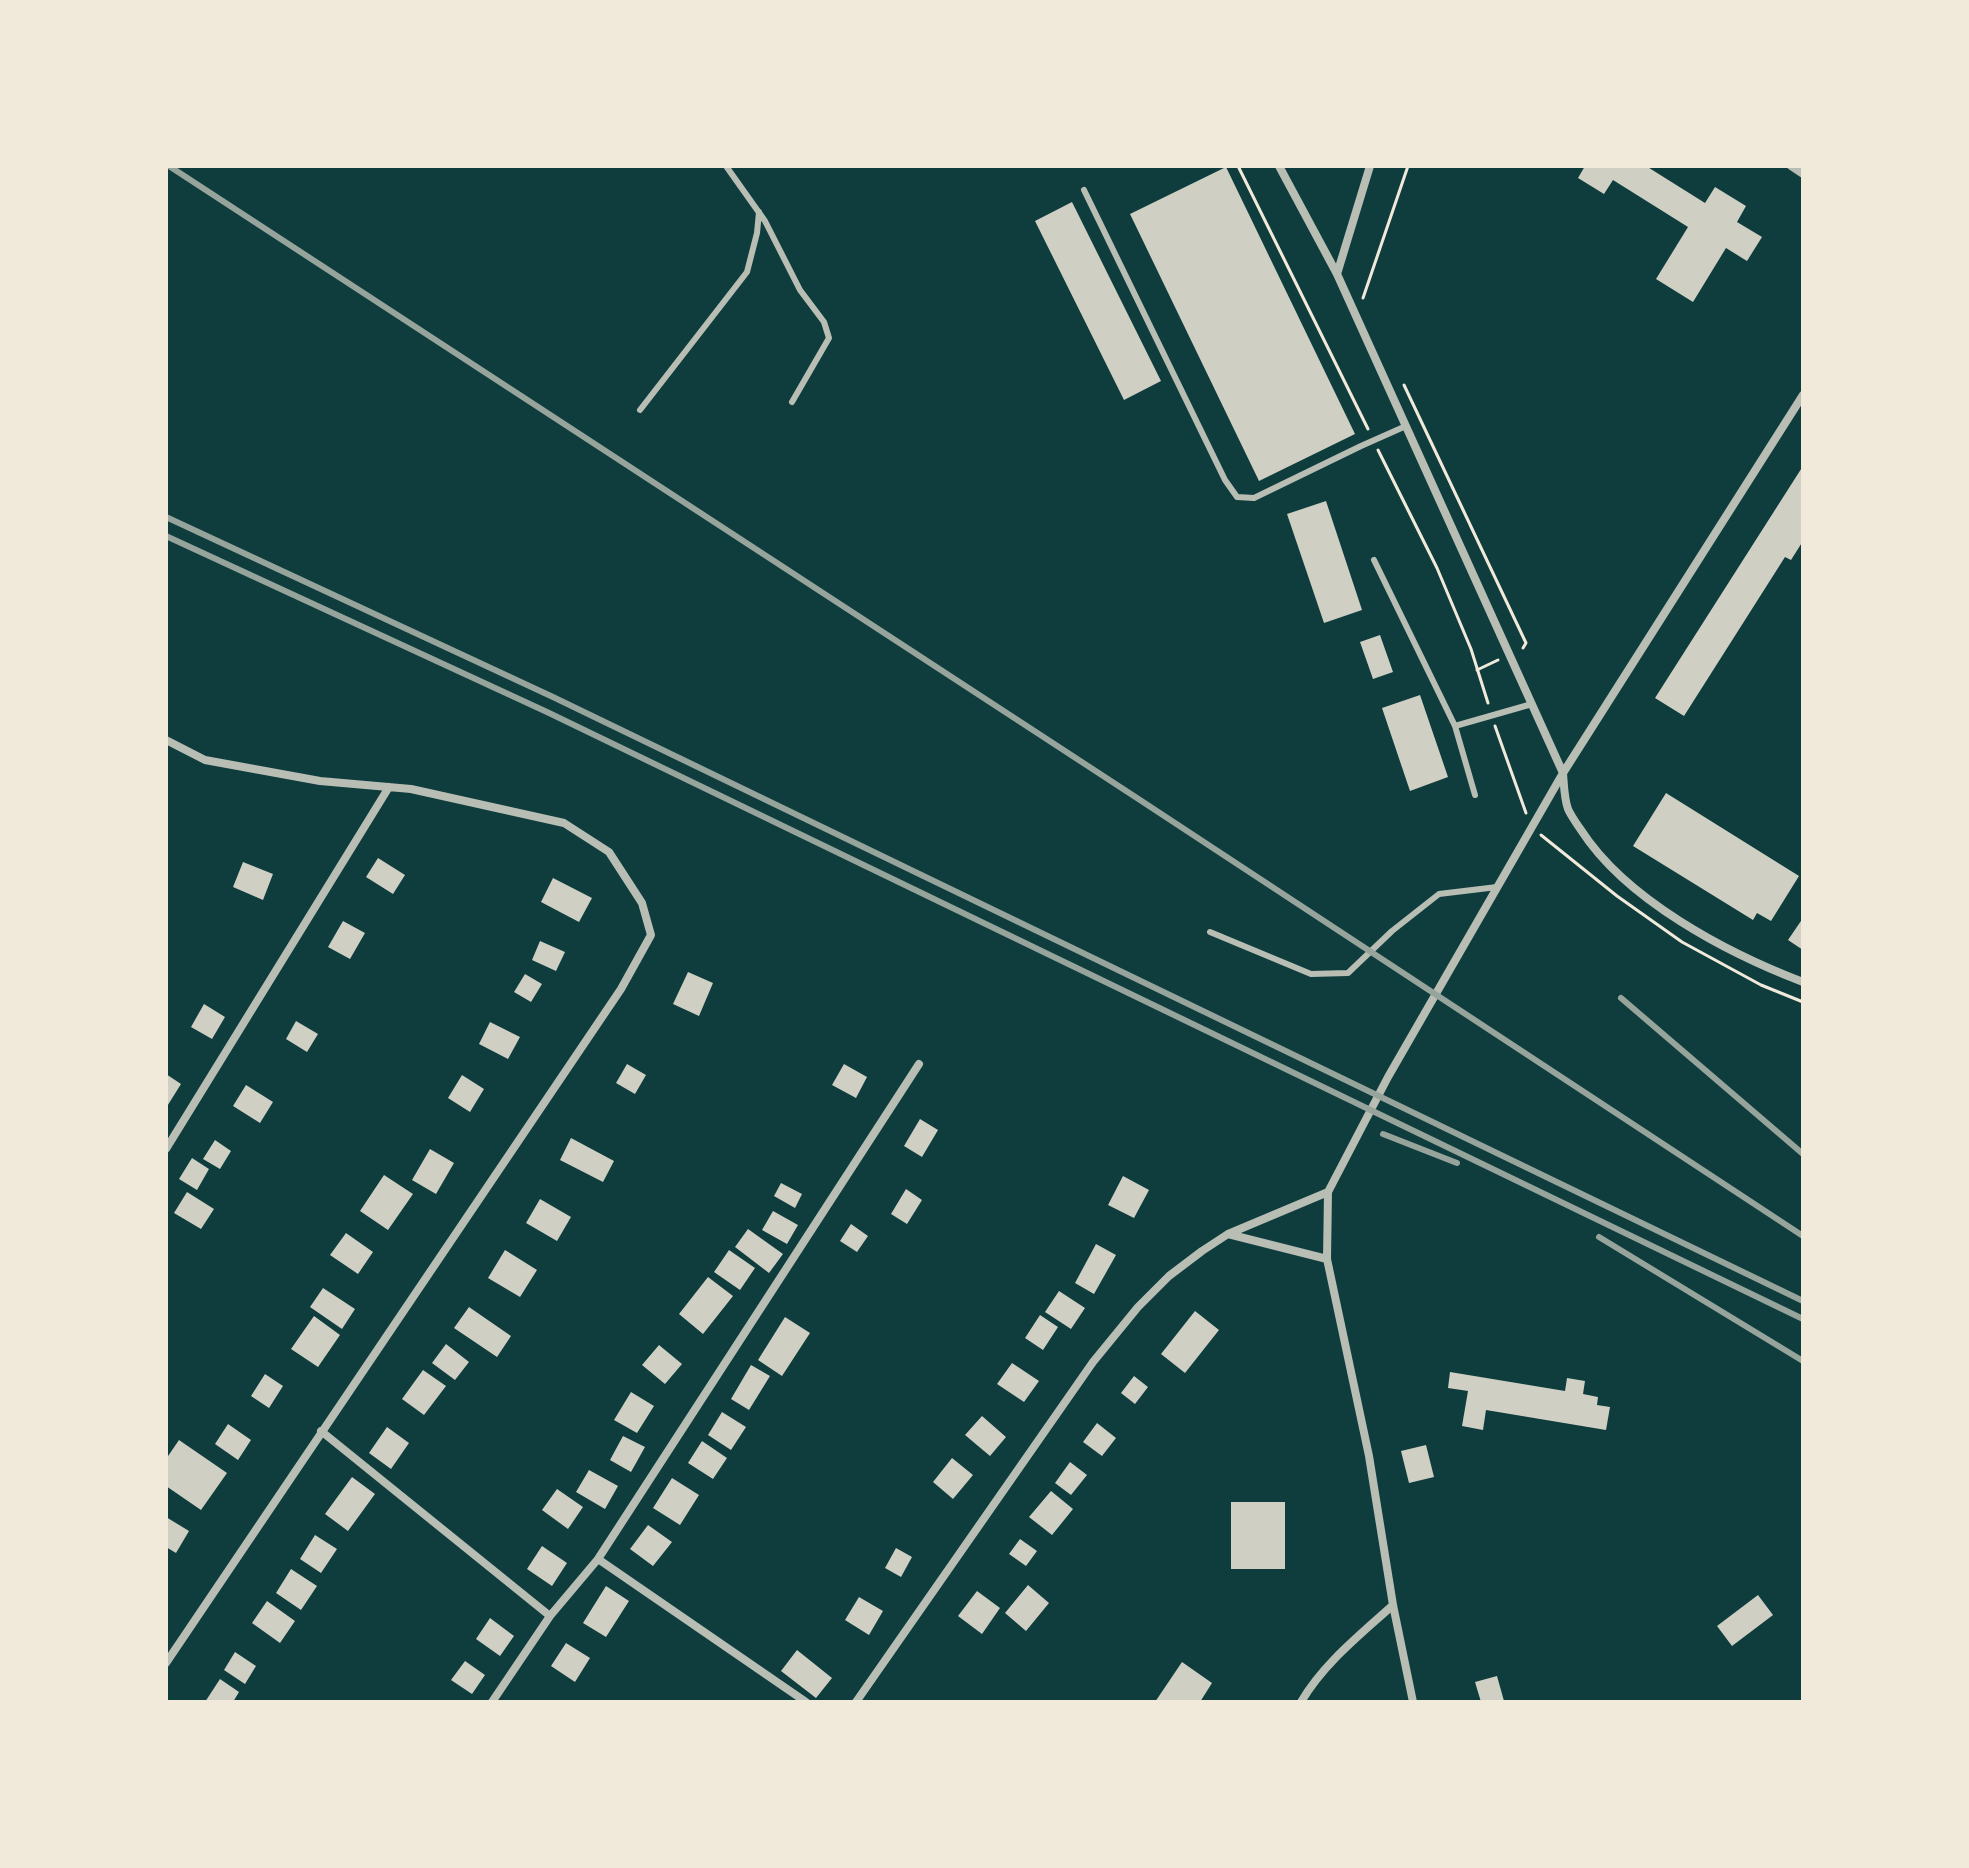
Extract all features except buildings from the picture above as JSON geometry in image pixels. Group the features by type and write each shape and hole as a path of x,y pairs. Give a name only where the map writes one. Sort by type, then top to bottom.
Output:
{"street":[{"path":"1279,166 1337,274 1563,773 1568,810 1594,850 1634,889 1688,925 1747,958 1803,982"},
{"path":"1337,274 1370,166"},
{"path":"1791,166 1803,174"},
{"path":"1413,1702 1393,1605 1369,1456 1327,1259 1328,1192 1383,1086 1563,773 1803,395"},
{"path":"166,740 205,760 320,781 411,789 564,823 609,852 642,903 651,935 621,989 166,1663"},
{"path":"166,1149 389,787"},
{"path":"492,1702 550,1616 598,1559 919,1064"},
{"path":"856,1702 1093,1362 1138,1307 1169,1276 1228,1234 1328,1192"},
{"path":"1228,1234 1327,1259"},
{"path":"321,1431 550,1616"},
{"path":"598,1559 806,1702"},
{"path":"1301,1702 1327,1665 1393,1605"}],"lane":[{"path":"726,166 759,212 800,290 824,322 829,338 792,402"},
{"path":"1084,190 1225,480 1237,497 1254,498 1406,426"},
{"path":"640,410 747,272 759,212"},
{"path":"1374,560 1455,726 1475,795"},
{"path":"1455,726 1532,704"},
{"path":"1210,932 1311,974 1348,973 1392,931 1439,894 1497,887"}],"path":[{"path":"1238,166 1437,568 1477,670 1508,766 1532,827 1617,896 1682,942 1761,985 1803,1002"},
{"path":"1362,297 1408,166"},
{"path":"1403,383 1526,643 1524,648 1477,670"}],"railway":[{"path":"169,166 1803,1236"},
{"path":"166,517 553,697 1803,1301"},
{"path":"166,536 547,712 1803,1319"},
{"path":"1621,998 1803,1154"},
{"path":"1383,1134 1457,1163"},
{"path":"1599,1237 1803,1361"}]}
